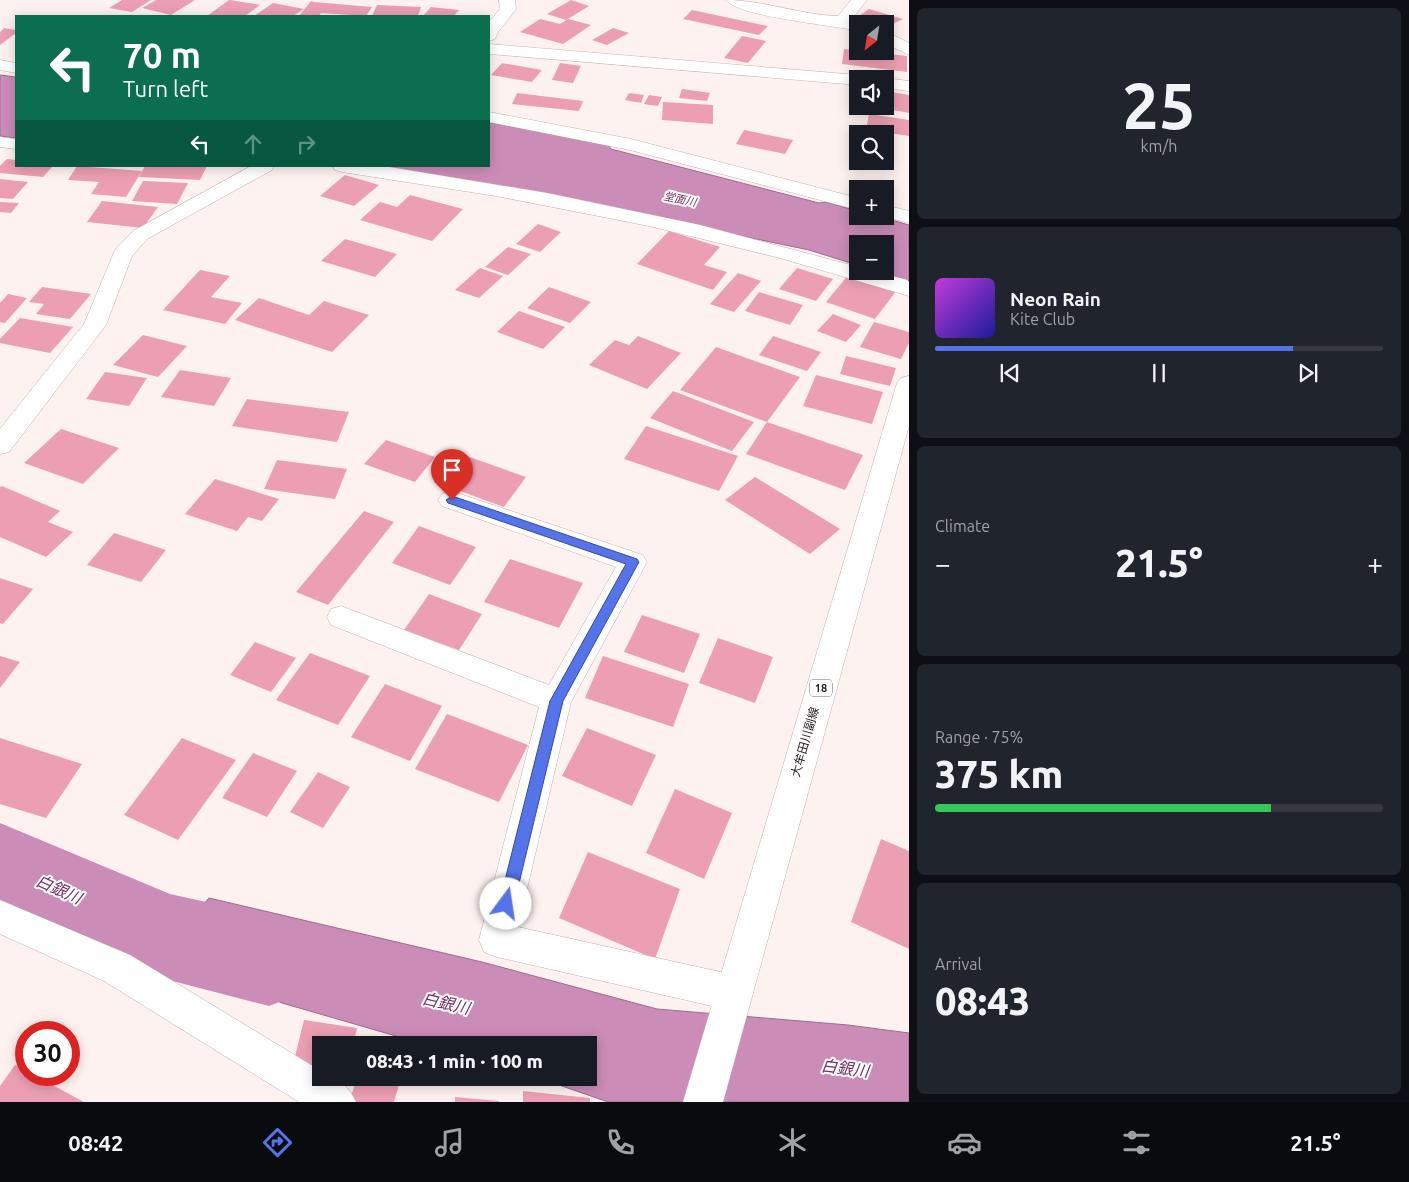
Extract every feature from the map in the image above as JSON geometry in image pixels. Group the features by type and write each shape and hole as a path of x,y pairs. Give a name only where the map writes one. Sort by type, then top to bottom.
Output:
{"street":[{"path":"490,31 508,10 507,0"},
{"path":"734,0 740,4 815,20 842,21 849,23"},
{"path":"842,21 859,0"},
{"path":"894,41 909,50"},
{"path":"490,49 849,79"},
{"path":"0,65 15,68"},
{"path":"894,84 909,86"},
{"path":"490,117 631,145 849,202"},
{"path":"0,142 15,144"},
{"path":"0,446 95,325 122,254 140,236 263,167"},
{"path":"349,167 442,180 621,215 749,244 900,285 909,290"},
{"path":"894,214 909,218"},
{"name":"大牟田川副線","path":"703,1102 909,383"},
{"path":"452,500 633,562 556,701 497,940 734,993"},
{"path":"341,617 556,701"},
{"path":"0,917 117,968 336,1102"}],"water":[{"path":"0,75 15,77 15,138 0,136"},
{"name":"堂面川","path":"490,122 608,145 611,149 819,203 826,202 849,209 849,225 894,225 894,221 909,225 909,281 894,276 894,235 849,235 849,262 809,250 622,211 381,167 490,167"},
{"path":"209,898 482,962 657,1009 848,1025 909,1033 909,1102 608,1102 562,1086 597,1086 597,1036 396,1036 282,1003 243,987 217,987 169,975 177,964 164,961 193,902 202,906"}],"building":[{"path":"122,0 151,0 132,12 109,8"},
{"path":"156,0 195,0 171,15 142,8"},
{"path":"229,0 260,5 246,15 208,15"},
{"path":"571,0 589,6 566,20 547,14"},
{"path":"311,1 372,7 367,15 321,13 320,15 300,15"},
{"path":"273,3 304,9 295,15 255,15"},
{"path":"377,5 421,7 418,15 372,15"},
{"path":"431,7 459,10 455,15 424,15"},
{"path":"869,9 889,15 860,15"},
{"path":"692,10 768,26 759,35 683,19"},
{"path":"894,16 903,19 894,24"},
{"path":"540,19 560,24 568,19 591,25 563,44 520,32"},
{"path":"4,28 15,30 15,34 0,45 0,32"},
{"path":"613,28 629,33 607,45 592,40"},
{"path":"742,36 766,41 748,63 724,58"},
{"path":"844,49 849,50 849,60 894,60 894,55 907,56 907,72 894,70 842,64"},
{"path":"502,63 542,70 532,82 491,75"},
{"path":"560,63 581,66 573,83 552,80"},
{"path":"682,89 710,93 707,101 679,98"},
{"path":"894,92 909,95 909,113 894,110"},
{"path":"517,93 583,101 579,111 512,104"},
{"path":"629,93 644,95 641,103 625,100"},
{"path":"649,95 662,97 658,106 644,104"},
{"path":"663,102 713,105 713,124 662,120"},
{"path":"869,115 909,120 909,136 894,134 894,125 867,125"},
{"path":"744,130 793,140 785,154 736,144"},
{"path":"7,159 15,160 15,167 52,167 43,177 0,173 0,166"},
{"path":"76,167 142,171 126,197 91,194 99,182 68,180"},
{"path":"144,167 206,167 200,180 139,177"},
{"path":"345,175 379,185 354,206 320,196"},
{"path":"0,179 28,182 13,199 0,198"},
{"path":"143,181 188,183 177,204 132,201"},
{"path":"410,195 463,209 432,241 360,220 380,202 397,207"},
{"path":"102,201 158,207 143,228 87,222"},
{"path":"0,202 19,203 11,213 0,212"},
{"path":"538,224 561,232 540,252 516,244"},
{"path":"669,231 720,247 704,265 727,272 713,290 637,264"},
{"path":"345,239 397,254 375,277 321,261"},
{"path":"508,247 531,254 508,275 485,267"},
{"path":"480,268 503,276 479,298 455,290"},
{"path":"797,268 833,279 816,301 779,289"},
{"path":"200,270 230,276 211,297 242,303 225,324 163,310"},
{"path":"738,273 761,281 734,312 710,304"},
{"path":"849,274 849,280 867,280 897,290 875,319 826,302"},
{"path":"42,287 91,294 70,319 36,314 44,304 29,302"},
{"path":"549,287 591,302 570,323 527,308"},
{"path":"759,292 803,305 790,325 745,311"},
{"path":"8,294 27,298 5,323 0,322 0,303"},
{"path":"259,298 309,315 324,301 369,315 332,352 235,320"},
{"path":"519,311 565,327 543,349 497,332"},
{"path":"833,314 861,325 846,342 817,331"},
{"path":"20,318 73,327 50,353 0,343 0,339"},
{"path":"874,322 909,332 909,343 901,359 860,347"},
{"path":"143,335 187,346 158,377 113,365"},
{"path":"638,336 681,353 647,389 589,365 615,340 629,345"},
{"path":"773,336 821,352 807,371 759,355"},
{"path":"716,347 800,377 767,422 680,390"},
{"path":"846,356 896,368 890,386 840,374"},
{"path":"180,370 231,378 214,406 161,397"},
{"path":"105,372 147,378 129,406 86,399"},
{"path":"816,375 883,392 872,424 803,406"},
{"path":"673,391 754,422 732,451 650,418"},
{"path":"247,399 349,412 337,442 232,426"},
{"path":"767,422 863,455 845,490 746,454"},
{"path":"646,426 738,456 719,491 624,459"},
{"path":"61,429 119,448 83,484 24,463"},
{"path":"386,440 435,457 415,482 364,464"},
{"path":"461,454 526,477 504,507 438,483"},
{"path":"277,460 347,469 335,499 264,489"},
{"path":"755,477 840,529 810,554 725,500"},
{"path":"215,479 279,499 262,521 248,517 237,531 185,514"},
{"path":"2,486 60,511 48,522 73,532 46,557 0,537 0,487"},
{"path":"364,511 394,522 328,605 296,592"},
{"path":"419,526 476,547 450,585 392,563"},
{"path":"114,533 166,550 141,582 87,565"},
{"path":"510,559 583,583 559,628 484,602"},
{"path":"0,578 33,589 3,624 0,623"},
{"path":"429,594 482,614 459,650 404,630"},
{"path":"642,615 700,634 684,673 624,652"},
{"path":"718,638 773,657 755,703 699,683"},
{"path":"255,642 296,658 271,692 230,675"},
{"path":"310,653 370,676 338,725 276,700"},
{"path":"0,656 20,662 0,688"},
{"path":"603,656 689,684 673,727 585,698"},
{"path":"385,684 442,706 410,761 351,737"},
{"path":"447,714 528,745 499,802 415,769"},
{"path":"587,728 656,755 632,806 562,776"},
{"path":"0,738 82,764 46,818 0,804"},
{"path":"182,738 236,760 178,840 124,815"},
{"path":"253,753 297,771 267,817 222,798"},
{"path":"318,772 350,787 323,828 290,812"},
{"path":"675,789 732,813 704,879 646,853"},
{"path":"881,839 909,851 909,949 851,922"},
{"path":"588,852 680,889 655,959 559,918"},
{"path":"304,1020 357,1028 355,1036 312,1036 312,1076 291,1073"},
{"path":"15,1065 15,1086 54,1086 84,1102 0,1102 0,1086"},
{"path":"354,1086 399,1086 394,1102 349,1102"},
{"path":"523,1091 590,1098 590,1102 523,1102"},
{"path":"455,1097 499,1101 499,1102 455,1102"}],"waterway":[{"name":"白銀川","path":"0,863 165,936 269,961"}],"route":[{"path":"452,500 633,562 556,701 506,904"}]}
